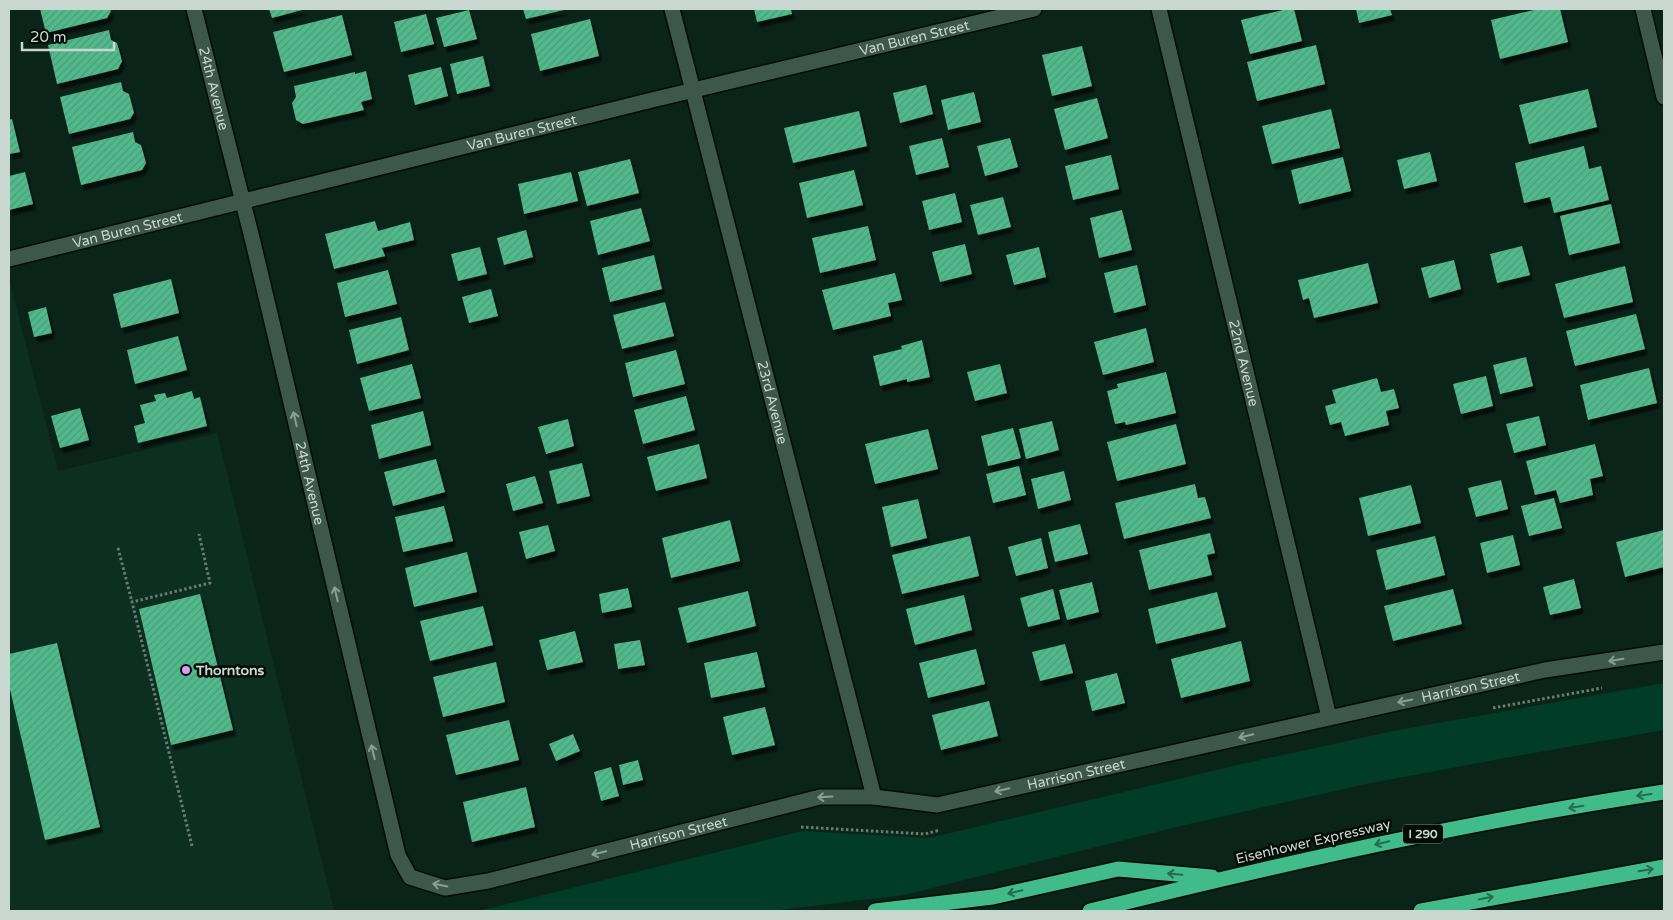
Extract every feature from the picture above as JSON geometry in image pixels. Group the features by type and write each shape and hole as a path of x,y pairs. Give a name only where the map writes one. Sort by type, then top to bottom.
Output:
{"highway":[{"name":"Eisenhower Expressway","path":"1090,911 1224,878 1426,833 1664,792"},
{"path":"1421,911 1664,867"},
{"path":"875,911 993,897 1118,869 1224,878"}],"street":[{"name":"24th Avenue","path":"194,9 243,200 398,855 410,877 445,888 488,881"},
{"name":"23rd Avenue","path":"672,9 874,797"},
{"name":"Van Buren Street","path":"9,259 243,200 1034,9"},
{"name":"22nd Avenue","path":"1159,9 1329,717"},
{"path":"1643,9 1664,98"},
{"name":"Harrison Street","path":"488,881 820,797 874,797 936,805 1545,670 1664,652"}],"path":[{"path":"132,602 210,583 199,534"},
{"path":"118,548 192,846"}],"shaded area":[{"name":"Thorntons","path":"9,278 58,471 217,433 334,911 9,911"},
{"path":"1664,683 1664,730 1366,784 1185,825 904,895 771,911 479,911 802,831 929,838 1246,763 1398,730"}],"building":[{"path":"40,9 110,9 111,11 107,18 46,33"},
{"path":"269,9 306,9 272,18"},
{"path":"523,9 568,9 526,19"},
{"path":"754,9 791,9 792,14 757,22"},
{"path":"1294,9 1302,41 1250,54 1241,20"},
{"path":"1356,9 1390,9 1392,15 1359,23"},
{"path":"1538,9 1560,9 1568,42 1500,59 1491,20"},
{"path":"469,10 477,39 444,47 436,18"},
{"path":"426,14 434,44 401,52 394,22"},
{"path":"342,15 352,55 284,72 273,32"},
{"path":"590,19 599,56 540,71 531,34"},
{"path":"109,30 111,40 117,43 122,61 118,69 57,84 48,45"},
{"path":"1316,45 1325,84 1257,101 1247,62"},
{"path":"1082,46 1092,86 1052,96 1042,55"},
{"path":"483,56 490,86 457,94 450,64"},
{"path":"441,67 448,96 415,105 408,75"},
{"path":"366,71 372,99 361,102 364,110 303,124 296,120 292,103 296,97 294,86"},
{"path":"121,82 123,91 129,94 134,113 130,119 69,134 60,97"},
{"path":"926,85 933,114 900,123 893,93"},
{"path":"1588,89 1597,127 1529,144 1519,105"},
{"path":"974,92 981,122 948,130 941,100"},
{"path":"1097,98 1108,138 1065,150 1054,109"},
{"path":"1331,109 1340,148 1272,164 1262,126"},
{"path":"859,111 867,146 793,163 784,128"},
{"path":"12,119 20,152 9,154 9,120"},
{"path":"133,132 135,142 141,145 146,163 142,170 81,185 72,147"},
{"path":"942,138 949,167 916,175 909,146"},
{"path":"1010,138 1018,167 985,176 977,146"},
{"path":"1584,146 1589,169 1601,166 1609,200 1554,213 1550,197 1524,203 1515,163"},
{"path":"1430,152 1437,181 1404,189 1397,160"},
{"path":"1111,155 1119,189 1073,200 1065,166"},
{"path":"1343,157 1351,191 1299,204 1291,170"},
{"path":"630,159 639,193 587,206 578,172"},
{"path":"854,170 863,205 807,218 799,183"},
{"path":"25,172 33,204 9,210 9,176"},
{"path":"571,172 578,201 524,214 518,184"},
{"path":"955,193 962,222 929,230 922,201"},
{"path":"1003,197 1011,227 978,235 970,205"},
{"path":"1611,204 1620,243 1569,255 1560,216"},
{"path":"641,208 650,241 598,255 590,221"},
{"path":"1122,210 1132,250 1099,258 1090,218"},
{"path":"375,221 378,231 410,222 414,240 382,248 385,256 334,269 325,234"},
{"path":"868,226 876,260 820,273 812,238"},
{"path":"526,230 533,257 504,265 497,238"},
{"path":"965,244 972,274 940,282 932,252"},
{"path":"1522,246 1530,275 1497,283 1490,254"},
{"path":"480,247 487,274 458,281 451,254"},
{"path":"1039,247 1046,277 1014,285 1006,255"},
{"path":"654,255 662,289 610,302 602,268"},
{"path":"1454,260 1461,289 1429,298 1421,268"},
{"path":"1368,263 1378,303 1314,318 1309,298 1303,300 1298,280"},
{"path":"1137,265 1146,305 1114,313 1104,273"},
{"path":"1625,266 1633,302 1564,318 1555,284"},
{"path":"388,270 397,304 345,317 337,283"},
{"path":"895,273 902,300 888,303 891,316 833,330 822,290"},
{"path":"171,279 179,313 121,328 113,294"},
{"path":"491,289 498,316 469,323 462,297"},
{"path":"665,302 674,336 622,349 613,315"},
{"path":"46,307 52,333 34,337 28,312"},
{"path":"1636,314 1645,349 1575,366 1566,331"},
{"path":"401,317 409,350 357,364 349,330"},
{"path":"1146,328 1154,362 1103,375 1094,342"},
{"path":"178,336 187,370 135,384 127,350"},
{"path":"922,340 930,377 907,382 907,379 880,386 873,356 902,349 901,346"},
{"path":"676,350 685,384 633,397 625,363"},
{"path":"1526,357 1533,386 1500,394 1493,365"},
{"path":"412,364 421,398 369,411 360,378"},
{"path":"1000,364 1007,393 975,401 967,372"},
{"path":"1649,368 1657,403 1588,420 1580,385"},
{"path":"1166,372 1176,413 1126,425 1125,422 1115,424 1107,391 1118,388 1117,384"},
{"path":"1486,376 1493,406 1461,414 1453,384"},
{"path":"1377,378 1381,392 1394,389 1399,408 1386,411 1389,425 1345,436 1341,422 1330,425 1325,406 1336,403 1332,390"},
{"path":"192,391 194,399 200,397 207,426 138,443 134,426 145,423 140,405 156,401 154,395 165,393 167,398"},
{"path":"686,396 695,430 643,444 634,410"},
{"path":"80,408 89,440 60,448 51,416"},
{"path":"423,411 431,445 379,459 371,425"},
{"path":"1539,416 1546,445 1514,453 1506,424"},
{"path":"568,419 574,446 546,454 538,427"},
{"path":"1052,421 1059,450 1026,459 1019,429"},
{"path":"1176,424 1186,464 1117,481 1107,442"},
{"path":"1013,428 1021,458 988,466 981,436"},
{"path":"928,429 938,469 875,484 865,444"},
{"path":"699,444 707,478 656,491 647,457"},
{"path":"1595,444 1603,476 1590,479 1593,495 1560,503 1556,490 1535,495 1526,461"},
{"path":"436,459 445,492 393,506 384,472"},
{"path":"582,463 590,496 557,504 549,471"},
{"path":"1019,466 1026,495 993,503 986,474"},
{"path":"1064,471 1071,500 1038,509 1031,479"},
{"path":"535,476 543,503 513,511 506,484"},
{"path":"1501,480 1508,509 1476,517 1468,488"},
{"path":"1195,484 1198,498 1205,497 1211,518 1124,539 1115,503"},
{"path":"1411,485 1421,523 1368,536 1359,498"},
{"path":"1554,498 1562,528 1529,536 1521,506"},
{"path":"918,499 927,538 891,547 882,507"},
{"path":"444,506 453,541 403,552 395,517"},
{"path":"730,520 740,561 671,578 662,538"},
{"path":"1080,524 1088,554 1055,562 1048,532"},
{"path":"548,525 555,551 526,559 519,532"},
{"path":"1664,530 1664,567 1625,577 1616,542"},
{"path":"1210,533 1215,553 1207,555 1212,575 1149,590 1139,550"},
{"path":"1513,535 1520,565 1487,573 1480,543"},
{"path":"970,536 979,576 902,594 892,555"},
{"path":"1435,536 1445,575 1386,590 1376,550"},
{"path":"1041,538 1048,568 1016,576 1008,547"},
{"path":"467,552 477,592 414,607 405,568"},
{"path":"1574,579 1581,608 1550,615 1543,587"},
{"path":"1092,582 1099,612 1067,620 1059,590"},
{"path":"628,588 632,607 602,613 599,594"},
{"path":"1053,589 1060,619 1028,627 1020,598"},
{"path":"1453,589 1462,624 1393,641 1384,606"},
{"path":"748,591 756,626 687,643 678,608"},
{"path":"1217,592 1226,627 1156,644 1148,609"},
{"name":"Thorntons","path":"200,594 233,730 171,745 139,609"},
{"path":"964,595 972,630 915,645 906,609"},
{"path":"483,606 493,645 430,661 420,621"},
{"path":"575,631 583,662 547,670 539,640"},
{"path":"640,640 645,665 618,669 614,644"},
{"path":"1241,641 1250,681 1181,698 1171,659"},
{"path":"57,643 100,827 45,840 9,685 9,654"},
{"path":"1065,644 1073,673 1040,681 1032,652"},
{"path":"976,649 985,684 928,698 919,663"},
{"path":"757,652 765,687 711,698 704,663"},
{"path":"496,662 505,702 443,717 433,677"},
{"path":"1117,673 1125,703 1092,711 1085,681"},
{"path":"989,701 998,736 941,750 932,715"},
{"path":"765,707 775,745 732,755 723,717"},
{"path":"509,720 519,760 456,775 446,735"},
{"path":"573,734 580,751 556,761 549,744"},
{"path":"638,760 643,780 623,785 619,765"},
{"path":"611,767 619,796 601,801 594,772"},
{"path":"526,787 535,827 472,842 463,802"}],"place":[{"name":"Thorntons","path":"186,670"}]}
